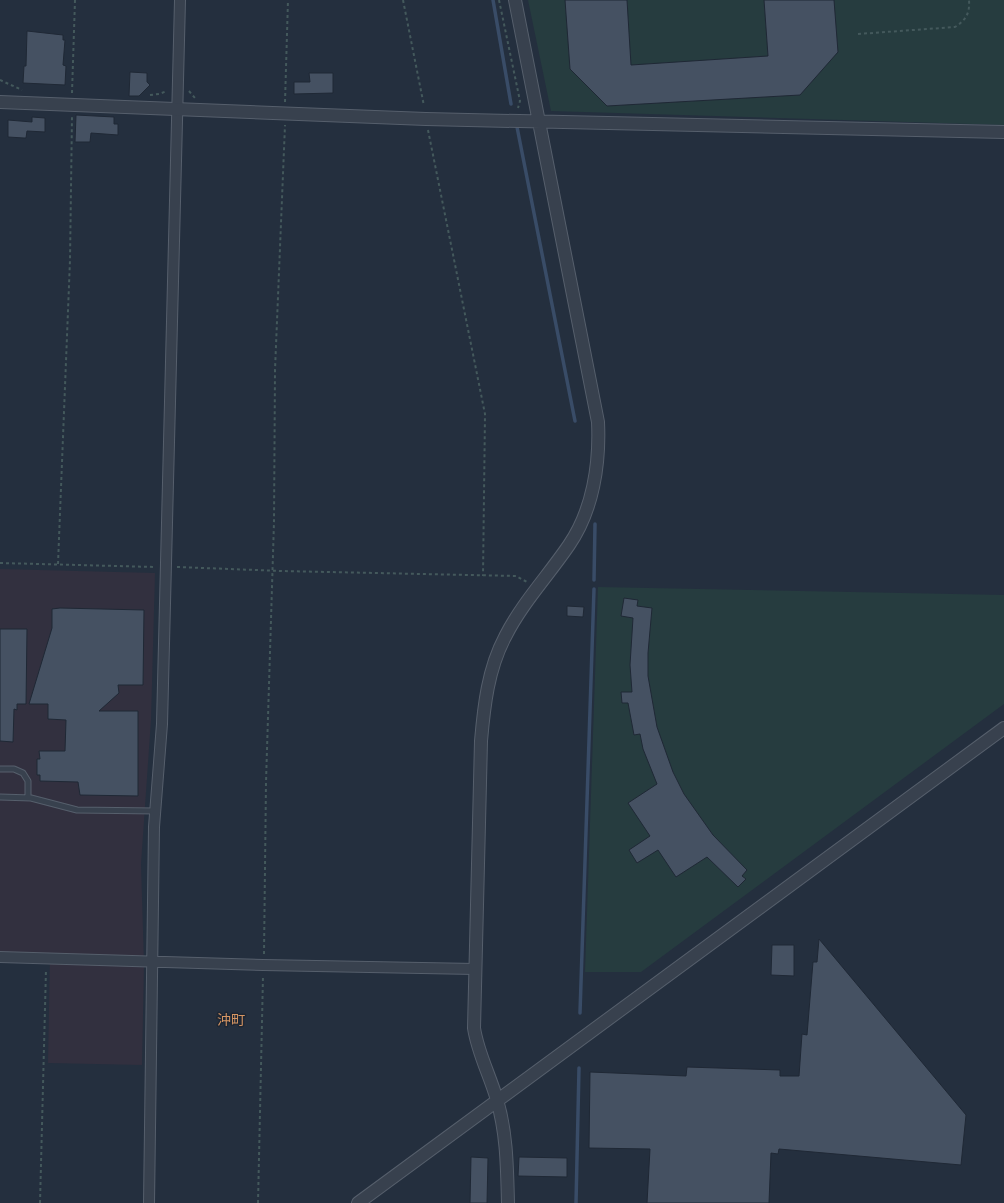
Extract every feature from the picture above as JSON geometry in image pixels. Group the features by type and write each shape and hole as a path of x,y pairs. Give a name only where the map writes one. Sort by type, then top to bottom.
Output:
{"street":[{"path":"149,1203 156,811 162,724 180,0"},
{"path":"508,1203 506,1137 498,1101 477,1046 473,1014 483,713 494,665 504,639 520,610 570,544 582,521 593,488 599,438 598,422 515,0"},
{"path":"0,102 233,110 285,114 426,119 1004,132"},
{"path":"358,1203 1004,728"},
{"path":"0,957 263,966 475,969"}],"lane":[{"path":"0,769 14,769 23,773 28,781 28,798"},
{"path":"0,797 28,798 77,810 156,811"}],"path":[{"path":"58,564 70,260 75,0"},
{"path":"258,1203 266,782 273,570 275,370 288,0"},
{"path":"403,0 485,414 483,576"},
{"path":"499,0 520,101 519,108 514,110"},
{"path":"858,34 955,27 963,22 967,16 969,0"},
{"path":"188,89 196,99"},
{"path":"0,563 516,576 536,587"},
{"path":"40,1203 47,958"}],"shaded area":[{"path":"0,569 155,573 151,720 141,864 144,964 142,1065 48,1063 50,954 0,953"}],"green space":[{"path":"528,0 1004,0 1004,125 551,111"},
{"path":"598,587 1004,595 1004,704 641,972 585,972"}],"building":[{"path":"565,0 627,0 631,65 768,56 764,0 834,0 838,52 800,95 607,106 570,69"},
{"path":"27,31 63,35 63,40 65,40 63,65 66,66 65,85 23,83 24,66 26,66"},
{"path":"130,72 147,73 147,82 150,85 139,96 129,96"},
{"path":"309,73 333,73 333,93 294,94 294,82 310,82"},
{"path":"76,115 114,117 114,124 118,124 118,135 91,133 90,142 75,142"},
{"path":"32,117 45,118 45,132 27,131 26,138 8,137 8,120 32,122"},
{"path":"624,598 638,600 637,606 652,608 648,653 648,676 657,727 673,772 684,794 713,835 747,870 742,876 746,879 738,887 707,857 676,877 658,850 637,863 629,850 650,836 628,803 657,784 643,749 640,734 634,735 628,703 622,703 621,692 632,692 630,665 633,618 621,616"},
{"path":"567,606 584,607 583,617 567,616"},
{"path":"52,609 144,610 143,685 118,685 119,693 99,711 138,711 138,796 80,795 78,782 40,781 40,775 37,775 37,759 40,759 39,751 65,751 66,720 48,719 48,704 29,704 52,628"},
{"path":"0,629 27,629 26,704 17,704 17,710 14,709 13,742 0,741"},
{"path":"819,939 966,1115 961,1165 779,1149 778,1154 771,1153 769,1203 647,1203 650,1149 589,1148 590,1072 686,1076 687,1067 780,1070 780,1076 799,1076 802,1034 807,1035 813,962 817,962"},
{"path":"772,945 794,945 794,976 771,975"},
{"path":"471,1157 488,1158 487,1203 470,1203"},
{"path":"519,1157 567,1158 567,1177 518,1176"}],"waterway":[{"path":"493,0 511,104"},
{"path":"517,127 575,421"},
{"path":"594,580 595,524"},
{"path":"580,1013 594,589"},
{"path":"576,1203 579,1068"}],"district":[{"name":"沖町","path":"231,1020"}]}
